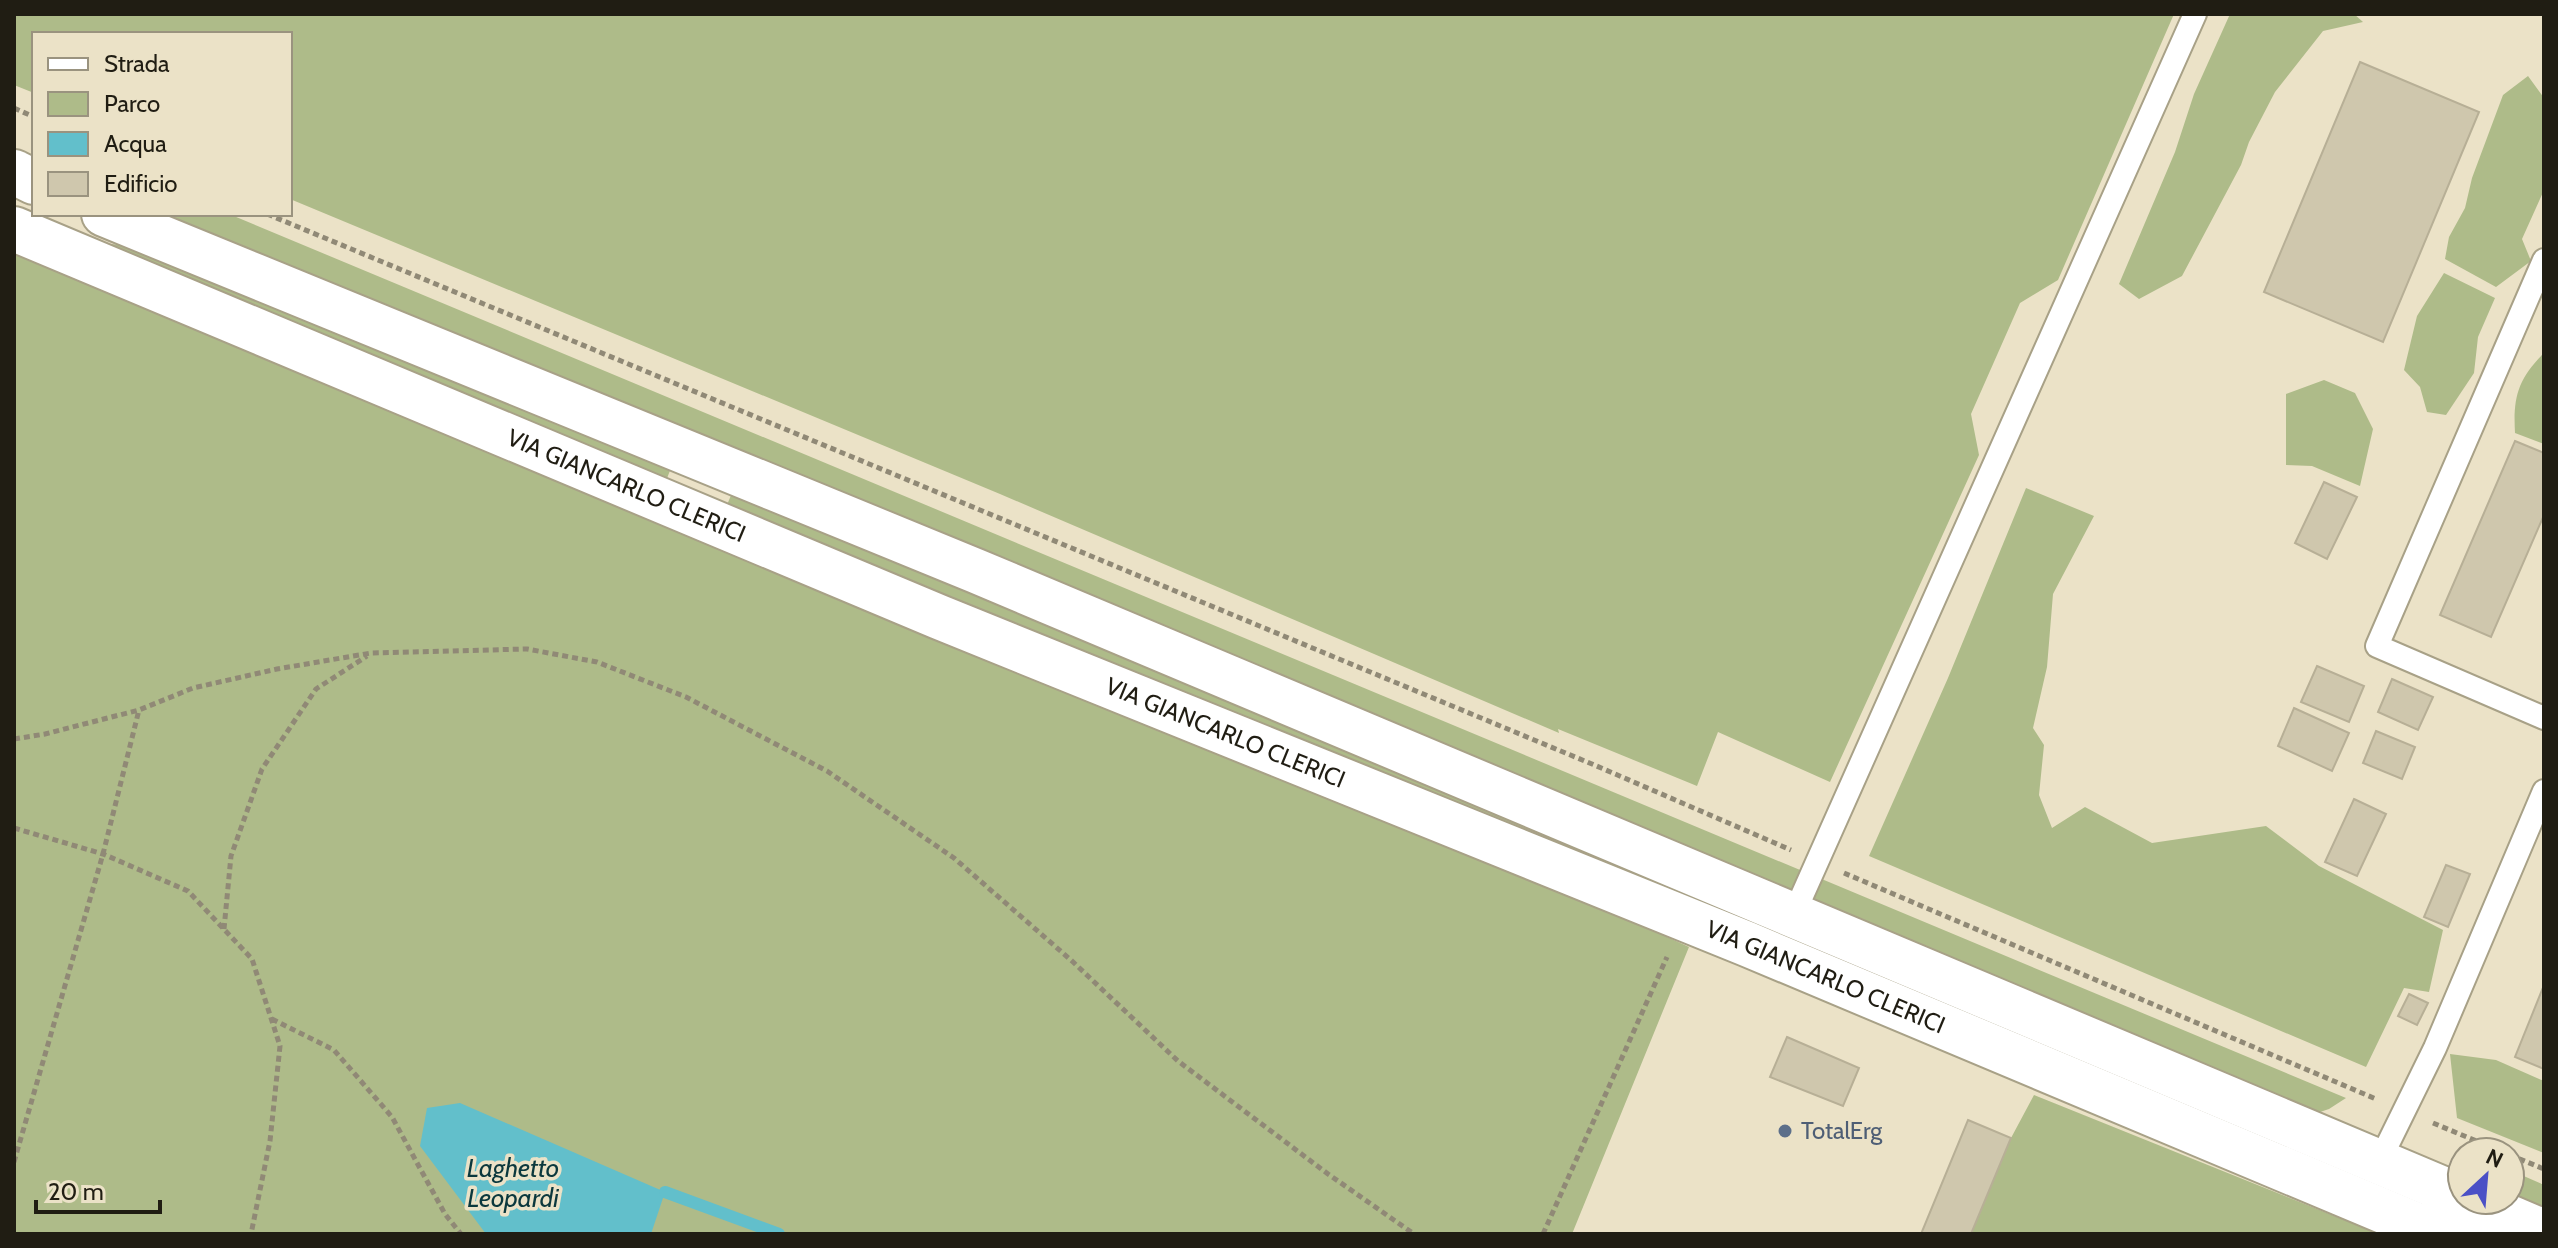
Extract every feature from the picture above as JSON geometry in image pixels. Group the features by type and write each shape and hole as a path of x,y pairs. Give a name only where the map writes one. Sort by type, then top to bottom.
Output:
{"street":[{"path":"14,172 32,181"},
{"name":"VIA GIANCARLO CLERICI","path":"109,216 976,571 2446,1190"},
{"name":"VIA GIANCARLO CLERICI","path":"14,229 939,617 1684,920 1744,956 1979,1055 2109,1097 2438,1234"},
{"path":"2506,1216 2544,1232"}],"lane":[{"path":"1793,916 2195,14"},
{"path":"2544,260 2377,646 2544,718"},
{"path":"2109,1097 2139,1096 2164,1101 2322,1168 2345,1173 2379,1162 2435,1048 2544,791"},
{"path":"1744,956 1765,932 1888,985 1907,984 1934,975"},
{"path":"2379,1162 2398,1190 2421,1210 2480,1234"}],"path":[{"path":"272,216 1578,758 2144,1002 2464,1136"},
{"path":"14,739 139,710 193,688 277,669 371,653 527,649 597,662 686,697 827,771 954,858 1072,961 1178,1061 1328,1174 1414,1234"},
{"path":"224,929 231,856 262,769 316,689 371,653"},
{"path":"14,1162 103,854 139,710"},
{"path":"14,828 103,854 188,891 252,959 280,1046 270,1141 251,1234"},
{"path":"1543,1234 1684,920"},
{"path":"271,1019 334,1050 392,1117 445,1214 461,1234"}],"green space":[{"path":"14,14 2174,14 2058,280 2020,303 1971,414 1979,455 1830,782 1718,732 1697,786 1558,729 1559,733 1000,494 292,200 292,32 32,32 32,92 14,85"},
{"path":"2230,14 2354,14 2363,22 2323,31 2275,92 2249,142 2241,165 2182,276 2139,299 2119,284 2175,152 2194,94"},
{"path":"2528,76 2544,98 2544,190 2522,239 2531,261 2496,287 2445,259 2449,237 2465,208 2472,178 2503,95"},
{"path":"134,216 234,216 2346,1098 2314,1114"},
{"path":"109,244 137,246 671,468 664,486 104,255"},
{"path":"14,246 1610,911 1689,947 1572,1234 14,1234"},
{"path":"2444,273 2495,298 2478,337 2474,373 2446,415 2427,412 2420,387 2404,370 2417,316"},
{"path":"2544,353 2544,444 2515,433 2515,420 2519,389 2528,371"},
{"path":"2324,380 2355,393 2373,429 2360,486 2312,466 2286,465 2286,394"},
{"path":"2026,488 2094,516 2053,594 2047,667 2033,728 2044,745 2039,795 2052,828 2085,807 2152,843 2266,826 2319,866 2443,930 2429,992 2404,988 2366,1067 1869,856 1948,678"},
{"path":"732,493 1699,892 1690,911 724,512"},
{"path":"2450,1054 2496,1060 2544,1081 2544,1153 2526,1146 2526,1136 2502,1136 2457,1118"},
{"path":"2034,1095 2379,1234 1971,1234 2011,1138"},
{"path":"2526,1177 2544,1185 2544,1218 2526,1208"}],"water":[{"name":"Laghetto Leopardi","path":"460,1103 665,1192 651,1234 486,1234 420,1146 427,1108"}],"building":[{"path":"2360,62 2479,112 2383,342 2264,292"},
{"path":"2515,441 2544,453 2544,515 2491,637 2440,615"},
{"path":"2324,482 2357,497 2327,559 2295,543"},
{"path":"2317,666 2364,686 2349,722 2301,702"},
{"path":"2392,679 2433,697 2418,730 2378,712"},
{"path":"2294,708 2349,733 2332,771 2278,746"},
{"path":"2376,731 2415,747 2402,779 2363,763"},
{"path":"2354,799 2386,814 2357,876 2325,862"},
{"path":"2446,865 2470,874 2448,927 2424,917"},
{"path":"2544,985 2544,1069 2515,1057"},
{"path":"2409,994 2428,1003 2417,1025 2398,1016"},
{"path":"1787,1037 1859,1068 1843,1106 1770,1077"},
{"path":"1968,1120 2011,1138 1971,1234 1921,1234"}],"waterway":[{"path":"665,1192 779,1234"}],"place":[{"name":"TotalErg","path":"1785,1131"}]}
